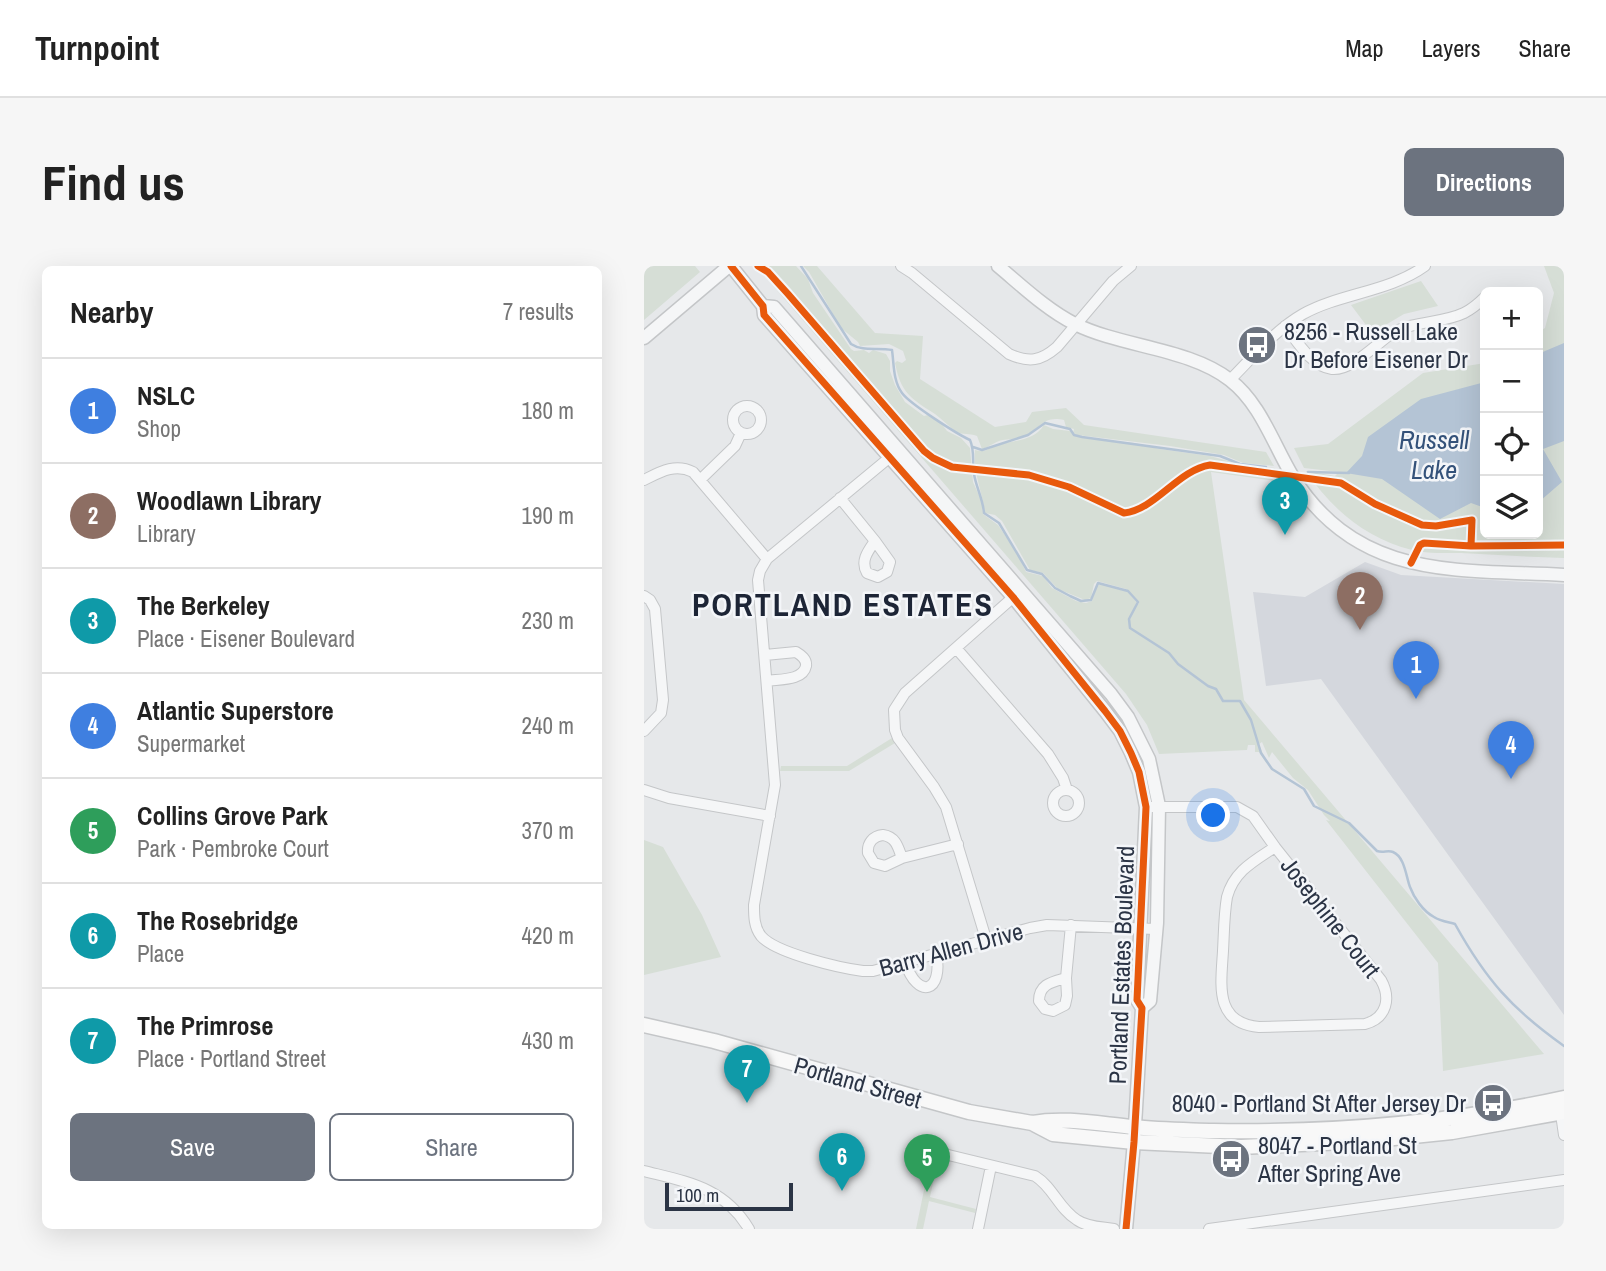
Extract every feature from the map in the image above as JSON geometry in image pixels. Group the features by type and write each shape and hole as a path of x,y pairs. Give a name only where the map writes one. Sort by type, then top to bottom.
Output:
{"main road":[{"name":"Portland Street","path":"644,1025 714,1041 944,1106 1032,1123 1054,1119 1134,1135 1364,1126 1562,1106"}],"street":[{"name":"Portland Estates Boulevard","path":"730,266 763,306 774,307 894,453 1017,594 1111,694 1128,717 1149,759 1152,806 1156,929 1150,1001 1142,1008"},
{"path":"644,338 730,266"},
{"path":"901,266 1010,354 1023,360 1034,360 1047,355 1113,281 1131,266"},
{"path":"998,266 1074,324 1205,366 1230,380 1254,405 1303,490 1326,517 1360,544 1395,560 1423,566 1564,575"},
{"path":"1230,380 1285,326 1313,310 1405,278 1425,266"},
{"path":"1285,326 1316,361 1331,369 1340,369 1394,332 1414,324 1464,313 1480,300"},
{"path":"701,479 735,446 741,433"},
{"path":"644,480 663,470 680,468 693,472 767,559 894,453"},
{"path":"840,498 875,541"},
{"name":"Barry Allen Drive","path":"767,559 758,580 776,768 754,905 755,923 764,940 775,948 850,970 873,971 1030,928 1071,925 1156,929"},
{"path":"986,939 946,807 898,738 893,717 896,705 905,693 1017,594"},
{"path":"644,596 655,608 663,700 661,713 644,732"},
{"path":"956,649 1048,754 1067,790"},
{"path":"765,655 796,652 806,663 798,676 767,681"},
{"path":"644,790 770,816"},
{"name":"Portland Estates Boulevard","path":"1126,1229 1142,1008 1137,1000 1152,806"},
{"name":"Josephine Court","path":"1152,806 1237,807 1253,816 1381,980 1386,989 1387,1001 1384,1012 1374,1021 1366,1024 1259,1027 1241,1023 1224,1006 1220,990 1225,909 1229,890 1242,869 1275,847"},
{"path":"902,858 958,844"},
{"path":"1066,978 1071,925"},
{"path":"905,962 913,981 926,986 937,978 939,967 936,953"},
{"path":"1562,1106 1564,1135"},
{"path":"936,1152 1035,1176 1045,1181 1068,1213 1077,1220 1088,1225 1114,1229"},
{"path":"978,1229 991,1166"},
{"path":"644,1171 706,1189 721,1197 739,1214 749,1229"},
{"path":"1209,1229 1564,1180"}],"shaded area":[{"path":"644,266 695,266 700,272 644,320"},
{"path":"762,266 796,266 808,279 813,293 851,349 869,353 873,350 886,354 895,385 905,402 924,416 928,415 941,423 947,431 961,438 970,448 973,482 982,502 983,514 998,525 1026,572 1043,576 1052,588 1076,601 1092,601 1097,586 1101,584 1128,592 1137,603 1133,611 1139,603 1126,589 1097,581 1091,598 1085,600 1058,589 1043,573 1030,570 1002,521 995,515 985,513 976,474 975,450 985,450 1025,439 1036,434 1044,425 1070,431 1083,438 1135,443 1210,456 1239,464 1275,468 1283,482 1211,472 1244,700 1544,1054 1443,1071 1438,963 1326,820 1330,821 1308,790 1293,778 1272,752 1269,758 1262,742 1259,744 1267,764 1259,752 1255,752 1255,745 1248,745 1247,750 1159,754 1147,725 1126,694 762,273"},
{"path":"803,266 817,266 875,333 923,336 920,379 995,427 1026,422 1032,412 1066,408 1084,425 1266,452 1274,466 1243,463 1224,455 1170,446 1077,435 1073,433 1074,429 1066,427 1064,420 1057,419 1046,421 1024,436 1000,441 982,449 977,436 957,432 908,394 900,381 895,363 906,360 903,351 889,344 860,346 841,328"},
{"path":"1544,266 1564,266 1564,345 1543,356 1543,329 1554,293"},
{"path":"1421,281 1438,306 1404,314 1372,333 1351,305"},
{"path":"1480,364 1480,539 1543,539 1543,446 1564,437 1564,558 1412,550 1365,530 1339,510 1316,485 1306,471 1335,476 1339,472 1304,468 1294,448 1328,444 1423,373"},
{"path":"1365,562 1401,575 1564,584 1564,1015 1321,679 1266,686 1253,592 1305,597"},
{"path":"892,738 895,743 849,771 780,771 781,766 847,766"},
{"path":"644,840 663,847 702,915 721,957 644,975"},
{"path":"930,1161 937,1164 930,1197 976,1209 975,1213 929,1201 923,1229 916,1229"}],"water":[{"name":"Russell Lake","path":"1564,343 1564,441 1543,449 1543,413 1543,352"},
{"name":"Russell Lake","path":"1480,383 1480,506 1471,503 1440,519 1382,479 1346,473 1362,456 1368,437 1421,399"},
{"name":"Russell Lake","path":"1543,449 1562,482 1543,498"}],"waterway":[{"path":"801,266 851,344 860,348 892,350 895,378 902,393 924,411 970,440 974,474 984,513 999,523 1027,570 1042,574 1055,588 1081,601 1091,600 1098,583 1128,591 1138,602 1129,619 1130,628 1169,653 1178,664 1208,686 1216,689 1223,701 1240,701 1251,720 1261,753 1272,769 1304,789 1314,806 1349,823 1377,851 1391,851 1397,855 1403,863 1416,900 1436,918 1455,924 1489,977 1502,992 1529,1019 1564,1046"},
{"path":"973,447 982,450 1028,435 1045,423 1070,429 1074,435 1082,437 1220,456 1240,464 1266,467"},
{"path":"1308,472 1349,473"}],"cycle path":[{"path":"731,266 763,306 764,315 1013,597 1105,711 1120,731 1139,772 1146,807 1137,1000 1142,1008 1126,1229"},
{"path":"758,266 768,272 788,294 924,451 952,467 1029,475 1069,487 1124,513 1146,505 1187,474 1210,465 1341,483 1375,504 1422,525 1436,526 1472,520 1471,546"},
{"path":"1411,563 1420,545 1424,543 1471,546 1564,545"}],"place":[{"name":"8256 - Russell Lake Dr Before Eisener Dr","path":"1257,345"},
{"name":"The Berkeley","path":"1285,535"},
{"name":"Woodlawn Library","path":"1360,630"},
{"name":"NSLC","path":"1416,699"},
{"name":"Atlantic Superstore","path":"1511,779"},
{"name":"The Primrose","path":"747,1103"},
{"name":"8040 - Portland St After Jersey Dr","path":"1493,1103"},
{"name":"8047 - Portland St After Spring Ave","path":"1231,1159"},
{"name":"The Rosebridge","path":"842,1191"},
{"name":"Collins Grove Park","path":"927,1192"}],"district":[{"name":"PORTLAND ESTATES","path":"843,604"}]}
